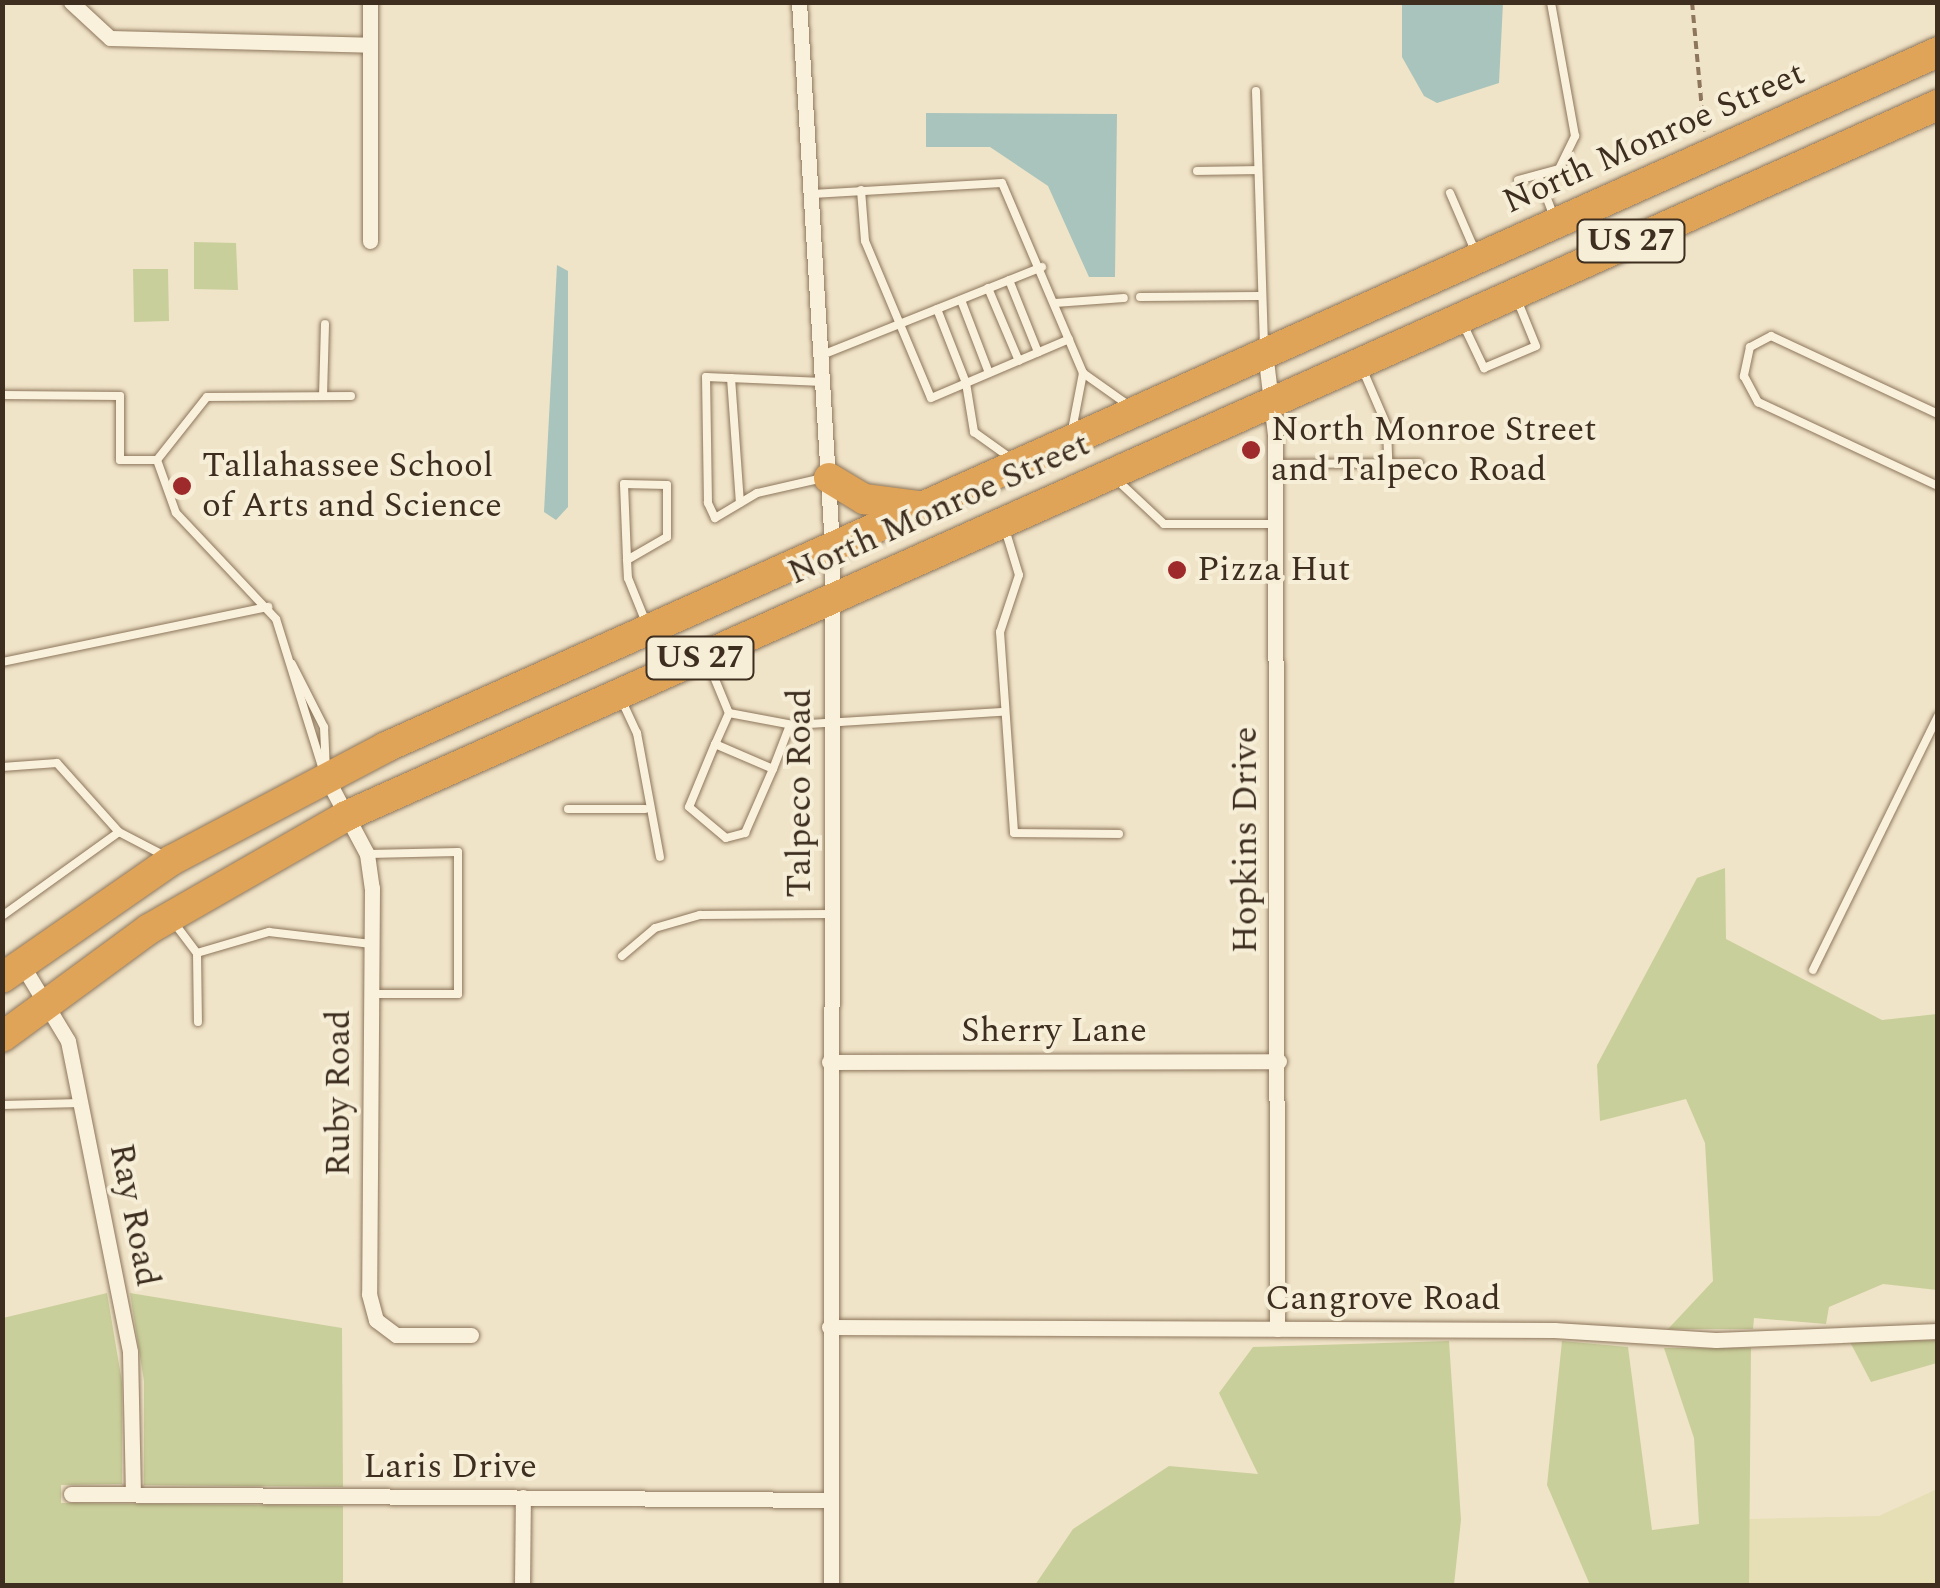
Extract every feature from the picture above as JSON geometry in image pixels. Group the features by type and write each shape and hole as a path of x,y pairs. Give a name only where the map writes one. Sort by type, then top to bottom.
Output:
{"highway":[{"name":"North Monroe Street","path":"12,970 172,860 326,776 1938,52"},
{"name":"North Monroe Street","path":"2,1037 46,999 170,916 346,816 1938,104"},
{"path":"1469,262 1470,313"},
{"path":"829,478 864,499 922,506"}],"street":[{"path":"72,2 110,38 370,45"},
{"path":"370,2 370,240"},
{"name":"Talpeco Road","path":"798,2 832,547 828,1327 831,1586"},
{"name":"Hopkins Drive","path":"1265,352 1276,524 1277,1329"},
{"name":"Ruby Road","path":"326,776 368,854 369,1294 376,1320 396,1334 470,1334"},
{"name":"Ray Road","path":"12,970 46,999 68,1041 132,1367 133,1494"},
{"name":"Sherry Lane","path":"829,1062 1278,1061"},
{"name":"Cangrove Road","path":"828,1327 1277,1329 1716,1340 1938,1331"},
{"name":"Laris Drive","path":"72,1494 829,1500"},
{"path":"522,1586 523,1497"}],"lane":[{"path":"1518,180 1559,169 1576,136 1551,2"},
{"path":"1256,91 1260,296 1265,352"},
{"path":"1197,171 1258,170"},
{"path":"1538,175 1556,223"},
{"path":"811,194 1002,183 1042,267 1082,374 1070,440"},
{"path":"861,190 865,241 931,398 1070,339"},
{"path":"1450,193 1469,262"},
{"path":"822,355 1042,267"},
{"path":"1008,280 1038,352"},
{"path":"988,288 1018,361"},
{"path":"1470,313 1484,368 1536,346 1515,293"},
{"path":"1140,296 1260,296"},
{"path":"1056,303 1124,298"},
{"path":"961,300 989,374"},
{"path":"937,309 966,383 974,432 1018,462"},
{"path":"323,396 325,324"},
{"path":"1938,414 1771,336 1750,347 1744,376 1758,402 1938,486"},
{"path":"1358,362 1384,416 1388,463"},
{"path":"1082,374 1135,410"},
{"path":"823,382 706,377 708,503 715,518 740,503 829,478"},
{"path":"731,378 740,503"},
{"path":"2,395 120,396 120,460 158,460"},
{"path":"158,460 207,397 350,396"},
{"path":"158,460 176,512 268,607 324,727 326,776"},
{"path":"1275,464 1418,463"},
{"path":"1108,473 1164,524 1276,524"},
{"path":"627,560 667,536 667,486 624,484 627,560 649,629"},
{"path":"1002,521 1018,575 1000,632 1002,712 1014,833 1118,834"},
{"path":"2,662 268,607"},
{"path":"705,656 728,713 689,807 726,838 745,832 790,725"},
{"path":"292,664 302,725 326,776"},
{"path":"619,694 637,733 645,809 660,857"},
{"path":"728,713 790,725 1002,712"},
{"path":"1814,970 1938,716"},
{"path":"715,744 773,769"},
{"path":"2,767 42,757 58,762 119,832 172,860"},
{"path":"568,809 645,809"},
{"path":"2,916 119,832"},
{"path":"368,854 458,852 458,994 370,994"},
{"path":"622,956 655,928 700,915 830,914"},
{"path":"170,916 197,953 198,1022"},
{"path":"197,953 269,932 371,944"},
{"path":"2,1105 81,1103"}],"path":[{"path":"1692,2 1699,120 1714,154"}],"shaded area":[{"path":"1937,1489 1937,1585 1749,1585 1749,1519 1879,1516"}],"green space":[{"path":"194,242 236,243 238,290 194,289"},
{"path":"133,269 168,269 169,321 134,322"},
{"path":"1725,868 1726,939 1882,1020 1937,1014 1937,1290 1883,1284 1829,1307 1826,1324 1754,1318 1753,1329 1668,1329 1713,1281 1705,1143 1686,1099 1600,1121 1597,1065 1697,878"},
{"path":"107,1293 122,1382 122,1484 61,1485 61,1503 343,1506 343,1585 3,1585 3,1318"},
{"path":"130,1293 342,1328 343,1487 144,1485 144,1381"},
{"path":"1937,1340 1937,1363 1871,1382 1850,1342"},
{"path":"1449,1341 1461,1520 1454,1585 1035,1585 1073,1529 1169,1466 1258,1474 1219,1393 1253,1347"},
{"path":"1562,1341 1628,1347 1652,1530 1699,1524 1694,1438 1664,1348 1751,1348 1749,1585 1590,1585 1547,1485"}],"water":[{"path":"1402,3 1503,3 1499,83 1437,103 1424,96 1402,57"},
{"path":"926,113 1117,114 1115,277 1089,277 1048,186 990,147 926,147"},
{"path":"557,265 568,271 568,507 556,520 544,512"}],"place":[{"name":"North Monroe Street and Talpeco Road","path":"1251,450"},
{"name":"Tallahassee School of Arts and Science","path":"182,486"},
{"name":"Pizza Hut","path":"1177,570"}]}
